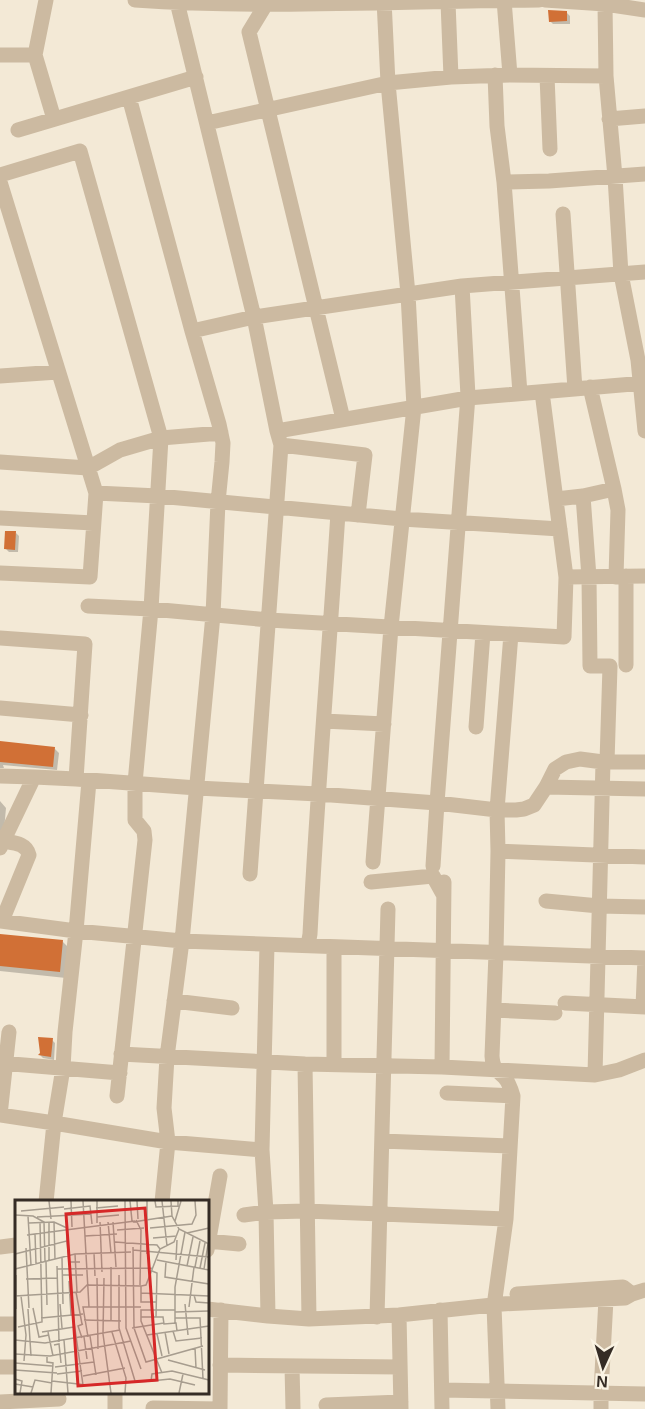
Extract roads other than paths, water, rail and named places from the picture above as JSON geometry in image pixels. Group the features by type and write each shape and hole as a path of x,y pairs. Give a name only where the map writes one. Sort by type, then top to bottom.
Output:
{"street":[{"path":"46,0 34,55 54,119"},
{"path":"135,0 177,2 539,0"},
{"path":"504,0 502,75 497,126 504,182 520,393"},
{"path":"544,0 625,3 645,10"},
{"path":"177,2 254,317 279,438 277,507 250,874"},
{"path":"266,2 249,32 343,419"},
{"path":"373,862 391,627 414,407 408,294 388,83 384,2"},
{"path":"448,2 451,77"},
{"path":"605,4 606,76 621,274 643,383 645,431"},
{"path":"0,55 34,55"},
{"path":"207,123 388,83 502,75 606,76"},
{"path":"547,75 550,149"},
{"path":"18,130 196,77"},
{"path":"129,97 219,424 222,443 213,615 182,940 167,1058 165,1108 168,1142 162,1200"},
{"path":"609,119 645,116"},
{"path":"0,175 80,152 161,438 151,609 135,783 135,820 144,831 145,840 117,1096"},
{"path":"504,182 645,174"},
{"path":"0,182 96,493 90,577 0,573"},
{"path":"563,214 567,278 583,388 614,489 618,510 626,665"},
{"path":"192,331 254,317 462,286 645,272"},
{"path":"433,866 468,398 462,286"},
{"path":"0,376 58,372"},
{"path":"279,438 343,419 468,398 643,383"},
{"path":"88,606 151,609 269,620 564,638 566,577 542,392"},
{"path":"0,462 88,468 120,450 161,438 221,433"},
{"path":"279,438 365,455 358,515"},
{"path":"556,500 614,489"},
{"path":"96,493 158,496 402,519 560,529"},
{"path":"583,496 589,577 590,666 610,666 602,788 595,1075"},
{"path":"308,945 338,513"},
{"path":"0,518 93,523"},
{"path":"566,577 645,576"},
{"path":"476,727 483,633"},
{"path":"498,1409 494,1301 506,1219 513,1096 505,1077 495,1070 492,1056 496,953 497,810 511,634"},
{"path":"0,638 85,644 81,715 83,780 76,931 63,1068 54,1122 46,1200"},
{"path":"0,708 81,715"},
{"path":"324,721 384,724"},
{"path":"0,776 318,794 516,810 530,808 534,805 555,769 566,762 580,759 605,762 645,762"},
{"path":"34,777 2,845 24,845 29,855 1,921 76,931 267,945 645,958 644,1007 597,1004 560,1008 494,1010"},
{"path":"546,787 645,789"},
{"path":"498,852 645,857"},
{"path":"371,882 433,876 443,888 442,1068"},
{"path":"546,901 645,907"},
{"path":"377,1312 388,909"},
{"path":"267,945 262,1150 268,1312"},
{"path":"334,947 334,1064"},
{"path":"174,1001 232,1008"},
{"path":"9,1032 3,1063 0,1115 168,1142 262,1150"},
{"path":"121,1054 167,1058 595,1075 619,1070 645,1060"},
{"path":"3,1063 120,1073"},
{"path":"305,1064 309,1314"},
{"path":"447,1093 513,1096"},
{"path":"382,1141 510,1146"},
{"path":"220,1176 208,1244 239,1244"},
{"path":"244,1215 306,1211 506,1219"},
{"path":"0,1248 15,1245"},
{"path":"153,1409 220,1409 220,1365 214,1310 309,1314 377,1312 623,1287 639,1292"},
{"path":"377,1312 399,1316 494,1301 625,1298 639,1292"},
{"path":"602,1409 606,1299"},
{"path":"208,1300 268,1312"},
{"path":"440,1310 442,1409"},
{"path":"326,1405 401,1405 399,1316"},
{"path":"220,1365 400,1367"},
{"path":"292,1366 293,1409"},
{"path":"442,1390 645,1394"},
{"path":"0,1402 16,1405 59,1400"}]}
